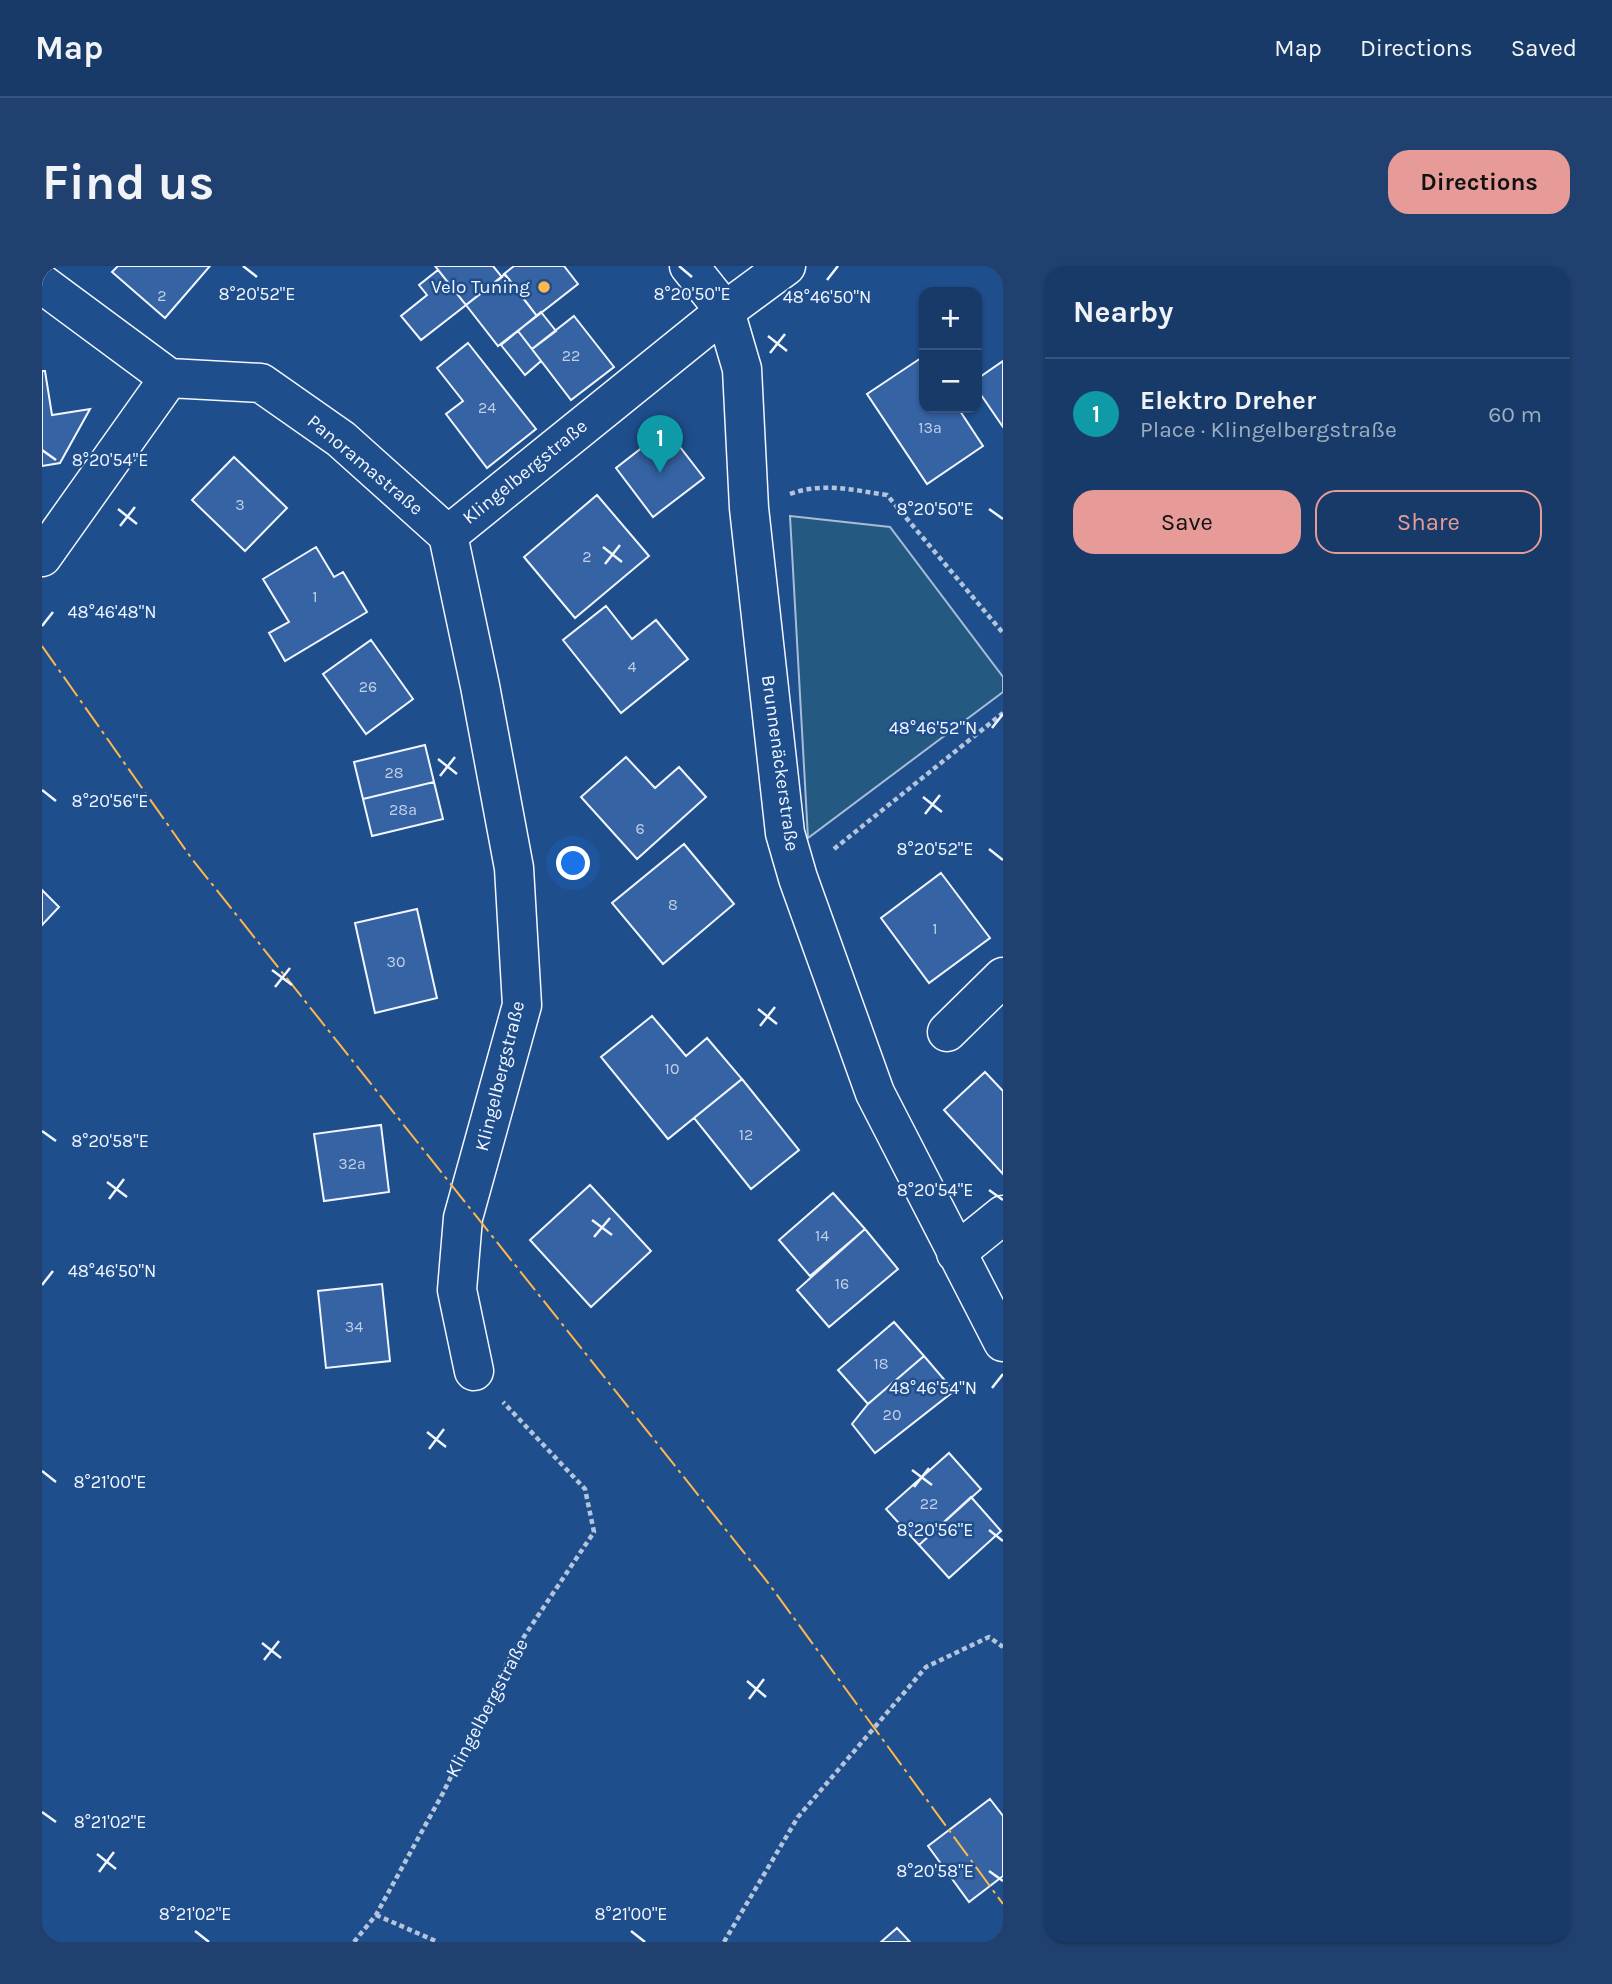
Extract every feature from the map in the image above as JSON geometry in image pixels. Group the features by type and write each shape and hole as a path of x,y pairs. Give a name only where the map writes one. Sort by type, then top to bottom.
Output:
{"street":[{"path":"689,266 725,311"},
{"name":"Klingelbergstraße","path":"474,1371 457,1290 463,1218 522,1005 514,868 448,535 725,311 786,266"},
{"path":"42,285 169,378 42,557"},
{"name":"Brunnenäckerstraße","path":"725,311 742,369 749,508 785,833 798,878 875,1093 1003,1342"},
{"name":"Panoramastraße","path":"169,378 261,383 341,439 448,535"},
{"path":"947,1032 1003,977"},
{"path":"956,1252 1003,1215"}],"path":[{"path":"749,508 807,488 836,488 887,495 1003,633"},
{"path":"798,878 1003,713"},
{"name":"Klingelbergstraße","path":"354,1942 376,1915 443,1793 509,1659 594,1532 585,1489 474,1371"},
{"path":"724,1942 798,1818 926,1667 989,1637 1003,1647"},
{"path":"376,1915 438,1942"}],"shaded area":[{"path":"790,516 890,527 1003,677 1003,692 808,838"}],"building":[{"path":"118,266 210,266 165,318 112,272"},
{"path":"435,266 493,266 502,277 466,305"},
{"path":"514,266 564,266 578,284 537,316 504,274"},
{"path":"438,270 466,305 421,340 401,316 427,295 419,285"},
{"path":"505,274 537,316 498,346 466,305"},
{"path":"541,312 556,331 532,349 518,331"},
{"path":"574,316 614,367 571,400 532,349"},
{"path":"518,331 541,361 525,375 501,345"},
{"path":"468,343 536,429 487,468 446,414 463,401 437,368"},
{"path":"919,359 919,413 961,413 983,446 927,484 867,394"},
{"path":"1003,361 1003,427 982,396 982,376"},
{"path":"42,371 45,371 52,415 90,409 60,463 42,466"},
{"path":"666,429 704,478 653,517 616,468"},
{"path":"234,457 287,508 245,551 192,500"},
{"path":"597,495 649,556 575,618 524,557"},
{"path":"316,547 334,577 343,572 367,612 285,661 269,633 289,622 263,579"},
{"path":"606,606 632,639 656,620 688,659 621,713 563,640"},
{"path":"371,640 413,699 366,734 323,674"},
{"path":"425,745 434,782 363,799 354,762"},
{"path":"626,757 655,788 679,767 706,797 637,859 581,797"},
{"path":"434,782 443,819 372,836 363,799"},
{"path":"684,844 734,904 663,964 612,903"},
{"path":"941,873 990,938 929,983 881,918"},
{"path":"42,890 59,907 42,925"},
{"path":"417,909 437,998 375,1013 355,923"},
{"path":"652,1016 686,1056 707,1038 742,1079 668,1139 601,1057"},
{"path":"985,1072 1003,1091 1003,1174 944,1110"},
{"path":"742,1079 799,1150 751,1189 694,1118"},
{"path":"381,1125 389,1192 324,1201 314,1134"},
{"path":"590,1185 651,1251 591,1307 530,1240"},
{"path":"833,1193 865,1229 810,1276 779,1240"},
{"path":"865,1229 898,1269 829,1327 797,1290"},
{"path":"382,1284 390,1361 326,1368 318,1291"},
{"path":"894,1322 924,1356 868,1404 838,1370"},
{"path":"924,1356 954,1391 875,1453 852,1424 868,1404"},
{"path":"949,1453 981,1489 919,1545 886,1509"},
{"path":"971,1497 1001,1531 949,1578 919,1545"},
{"path":"990,1799 1003,1816 1003,1876 969,1902 928,1846"},
{"path":"897,1928 910,1942 881,1942"}],"power":[{"path":"42,646 192,859 769,1584 1003,1904"}],"place":[{"name":"Velo Tuning","path":"544,287"},
{"name":"Elektro Dreher","path":"660,473"}]}
